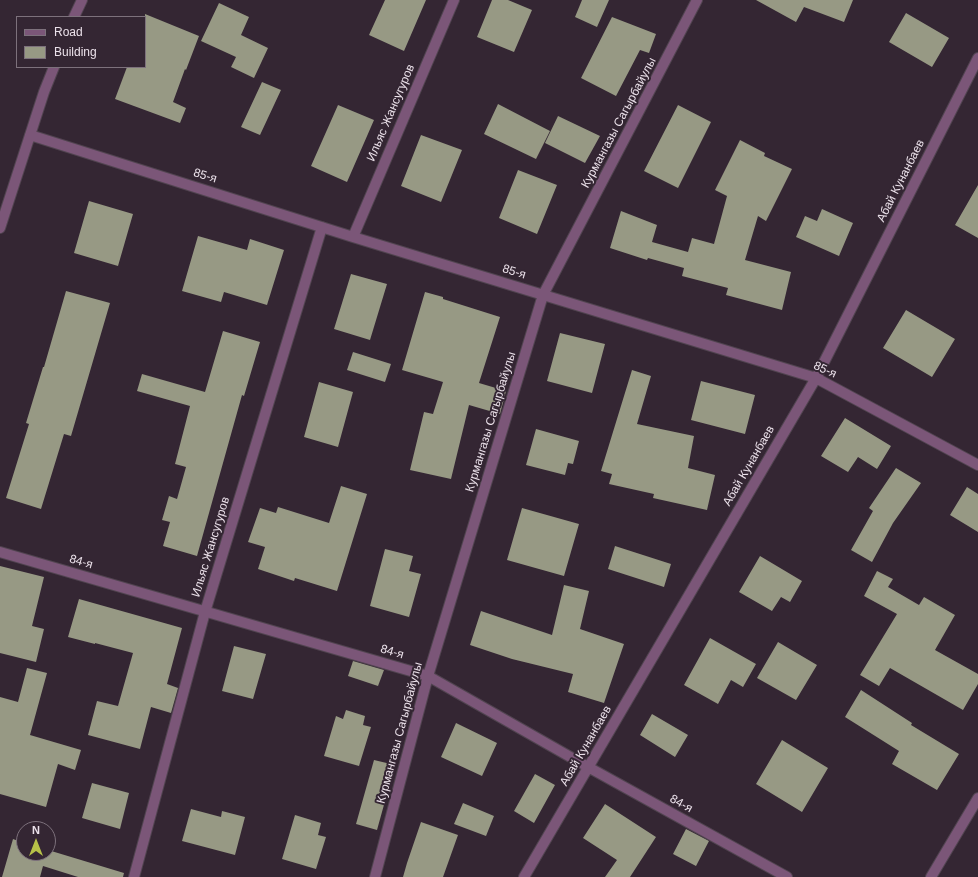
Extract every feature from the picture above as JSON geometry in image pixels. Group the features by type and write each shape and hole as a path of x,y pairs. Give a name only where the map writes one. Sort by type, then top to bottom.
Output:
{"street":[{"path":"74,16 82,0"},
{"name":"Ильяс Жансугуров","path":"353,237 454,0"},
{"name":"Курмангазы Сагырбайулы","path":"375,877 428,676 543,295 698,0"},
{"name":"Абай Кунанбаев","path":"524,877 816,378 978,58"},
{"path":"0,228 44,92 54,68"},
{"name":"85-я","path":"30,135 353,237 816,378 978,465"},
{"name":"Ильяс Жансугуров","path":"134,877 205,612 322,227"},
{"name":"84-я","path":"0,552 428,676 588,767 788,877"},
{"path":"931,877 978,798"}],"building":[{"path":"385,0 426,0 404,51 369,35"},
{"path":"492,0 508,0 532,10 514,52 477,37"},
{"path":"582,0 609,0 597,27 575,17"},
{"path":"756,0 853,0 844,22 804,7 796,22"},
{"path":"219,3 249,17 241,35 268,48 254,78 231,67 236,57 201,41"},
{"path":"906,13 949,38 932,67 889,42"},
{"path":"145,14 199,36 173,102 186,108 180,123 115,99 127,68 146,68"},
{"path":"612,17 656,34 649,53 640,50 616,96 581,78"},
{"path":"262,82 281,90 260,135 241,127"},
{"path":"498,104 550,131 536,159 484,134"},
{"path":"338,105 374,120 347,182 311,166"},
{"path":"678,105 711,122 678,188 644,171"},
{"path":"558,116 600,136 585,163 545,143"},
{"path":"421,135 462,150 441,202 401,186"},
{"path":"740,140 765,153 764,156 792,169 766,221 758,216 745,260 791,272 782,310 726,295 728,288 682,276 684,268 648,258 647,260 610,248 621,211 657,225 652,242 688,252 692,238 714,244 727,196 715,190"},
{"path":"518,170 557,185 537,234 499,218"},
{"path":"978,185 978,238 955,225"},
{"path":"89,201 133,214 118,266 74,253"},
{"path":"822,209 853,223 839,256 796,237 805,216 817,221"},
{"path":"198,236 247,250 250,239 284,250 267,305 224,292 221,302 182,291"},
{"path":"351,274 387,284 370,340 334,329"},
{"path":"66,291 110,303 71,436 64,434 41,509 6,498 29,424 26,423"},
{"path":"425,292 500,317 479,383 506,391 500,414 469,405 451,479 410,470 424,412 433,414 443,382 402,370"},
{"path":"906,310 955,339 932,377 883,348"},
{"path":"223,331 260,342 244,396 242,395 197,556 163,546 170,522 162,520 169,496 177,499 186,467 175,464 190,406 137,391 142,374 205,392"},
{"path":"560,333 605,344 592,393 547,381"},
{"path":"353,352 391,364 385,382 347,370"},
{"path":"632,370 651,376 637,424 694,436 688,468 715,475 707,510 653,498 654,494 609,484 612,474 601,471"},
{"path":"701,381 755,395 745,434 691,420"},
{"path":"319,382 353,392 338,447 304,437"},
{"path":"845,418 891,446 877,469 858,457 848,472 821,456"},
{"path":"536,429 579,441 573,464 568,463 565,475 526,465"},
{"path":"896,468 921,483 893,523 872,562 851,550 873,511 869,508"},
{"path":"341,486 367,494 337,591 295,578 294,581 258,569 265,547 248,542 260,508 276,513 278,507 329,523"},
{"path":"967,487 978,494 978,532 950,515"},
{"path":"522,508 579,524 564,576 507,560"},
{"path":"615,546 671,564 664,587 608,569"},
{"path":"385,549 413,556 409,571 421,574 409,617 370,606"},
{"path":"760,556 802,581 790,602 781,597 772,611 739,592"},
{"path":"0,566 44,577 32,626 44,629 36,662 0,653"},
{"path":"877,571 893,579 888,587 919,605 924,597 955,615 935,650 978,674 978,684 963,710 890,668 879,686 860,675 897,614 864,596"},
{"path":"564,585 589,591 580,629 624,644 604,703 568,692 573,674 512,659 470,645 481,611 552,635"},
{"path":"79,599 182,628 167,684 178,688 171,713 151,707 140,749 88,735 97,701 118,706 133,653 68,637"},
{"path":"710,638 756,664 743,687 731,680 718,704 684,685"},
{"path":"778,642 817,665 796,700 757,678"},
{"path":"234,646 266,654 253,699 222,691"},
{"path":"353,661 384,670 378,686 348,676"},
{"path":"27,668 47,673 30,735 81,750 75,770 58,764 46,807 0,794 0,697 18,702"},
{"path":"861,690 912,723 911,725 959,754 937,790 892,764 899,751 845,717"},
{"path":"346,710 365,716 363,725 371,727 359,766 324,756 336,716 343,719"},
{"path":"652,714 688,735 675,757 640,735"},
{"path":"456,723 497,743 482,776 441,757"},
{"path":"782,740 828,768 802,812 756,784"},
{"path":"374,760 395,765 377,830 356,824"},
{"path":"535,774 555,785 534,823 514,811"},
{"path":"92,783 129,793 120,829 82,818"},
{"path":"463,803 494,816 486,836 454,824"},
{"path":"605,804 656,837 630,877 605,877 617,860 583,838"},
{"path":"191,809 221,817 222,811 245,817 235,855 182,841"},
{"path":"295,815 321,823 318,835 326,837 316,869 282,859"},
{"path":"421,822 458,835 443,877 403,877"},
{"path":"686,829 709,841 696,866 673,854"},
{"path":"13,839 16,840 16,861 56,861 56,852 124,873 123,877 78,877 43,866 40,877 2,877"}]}
